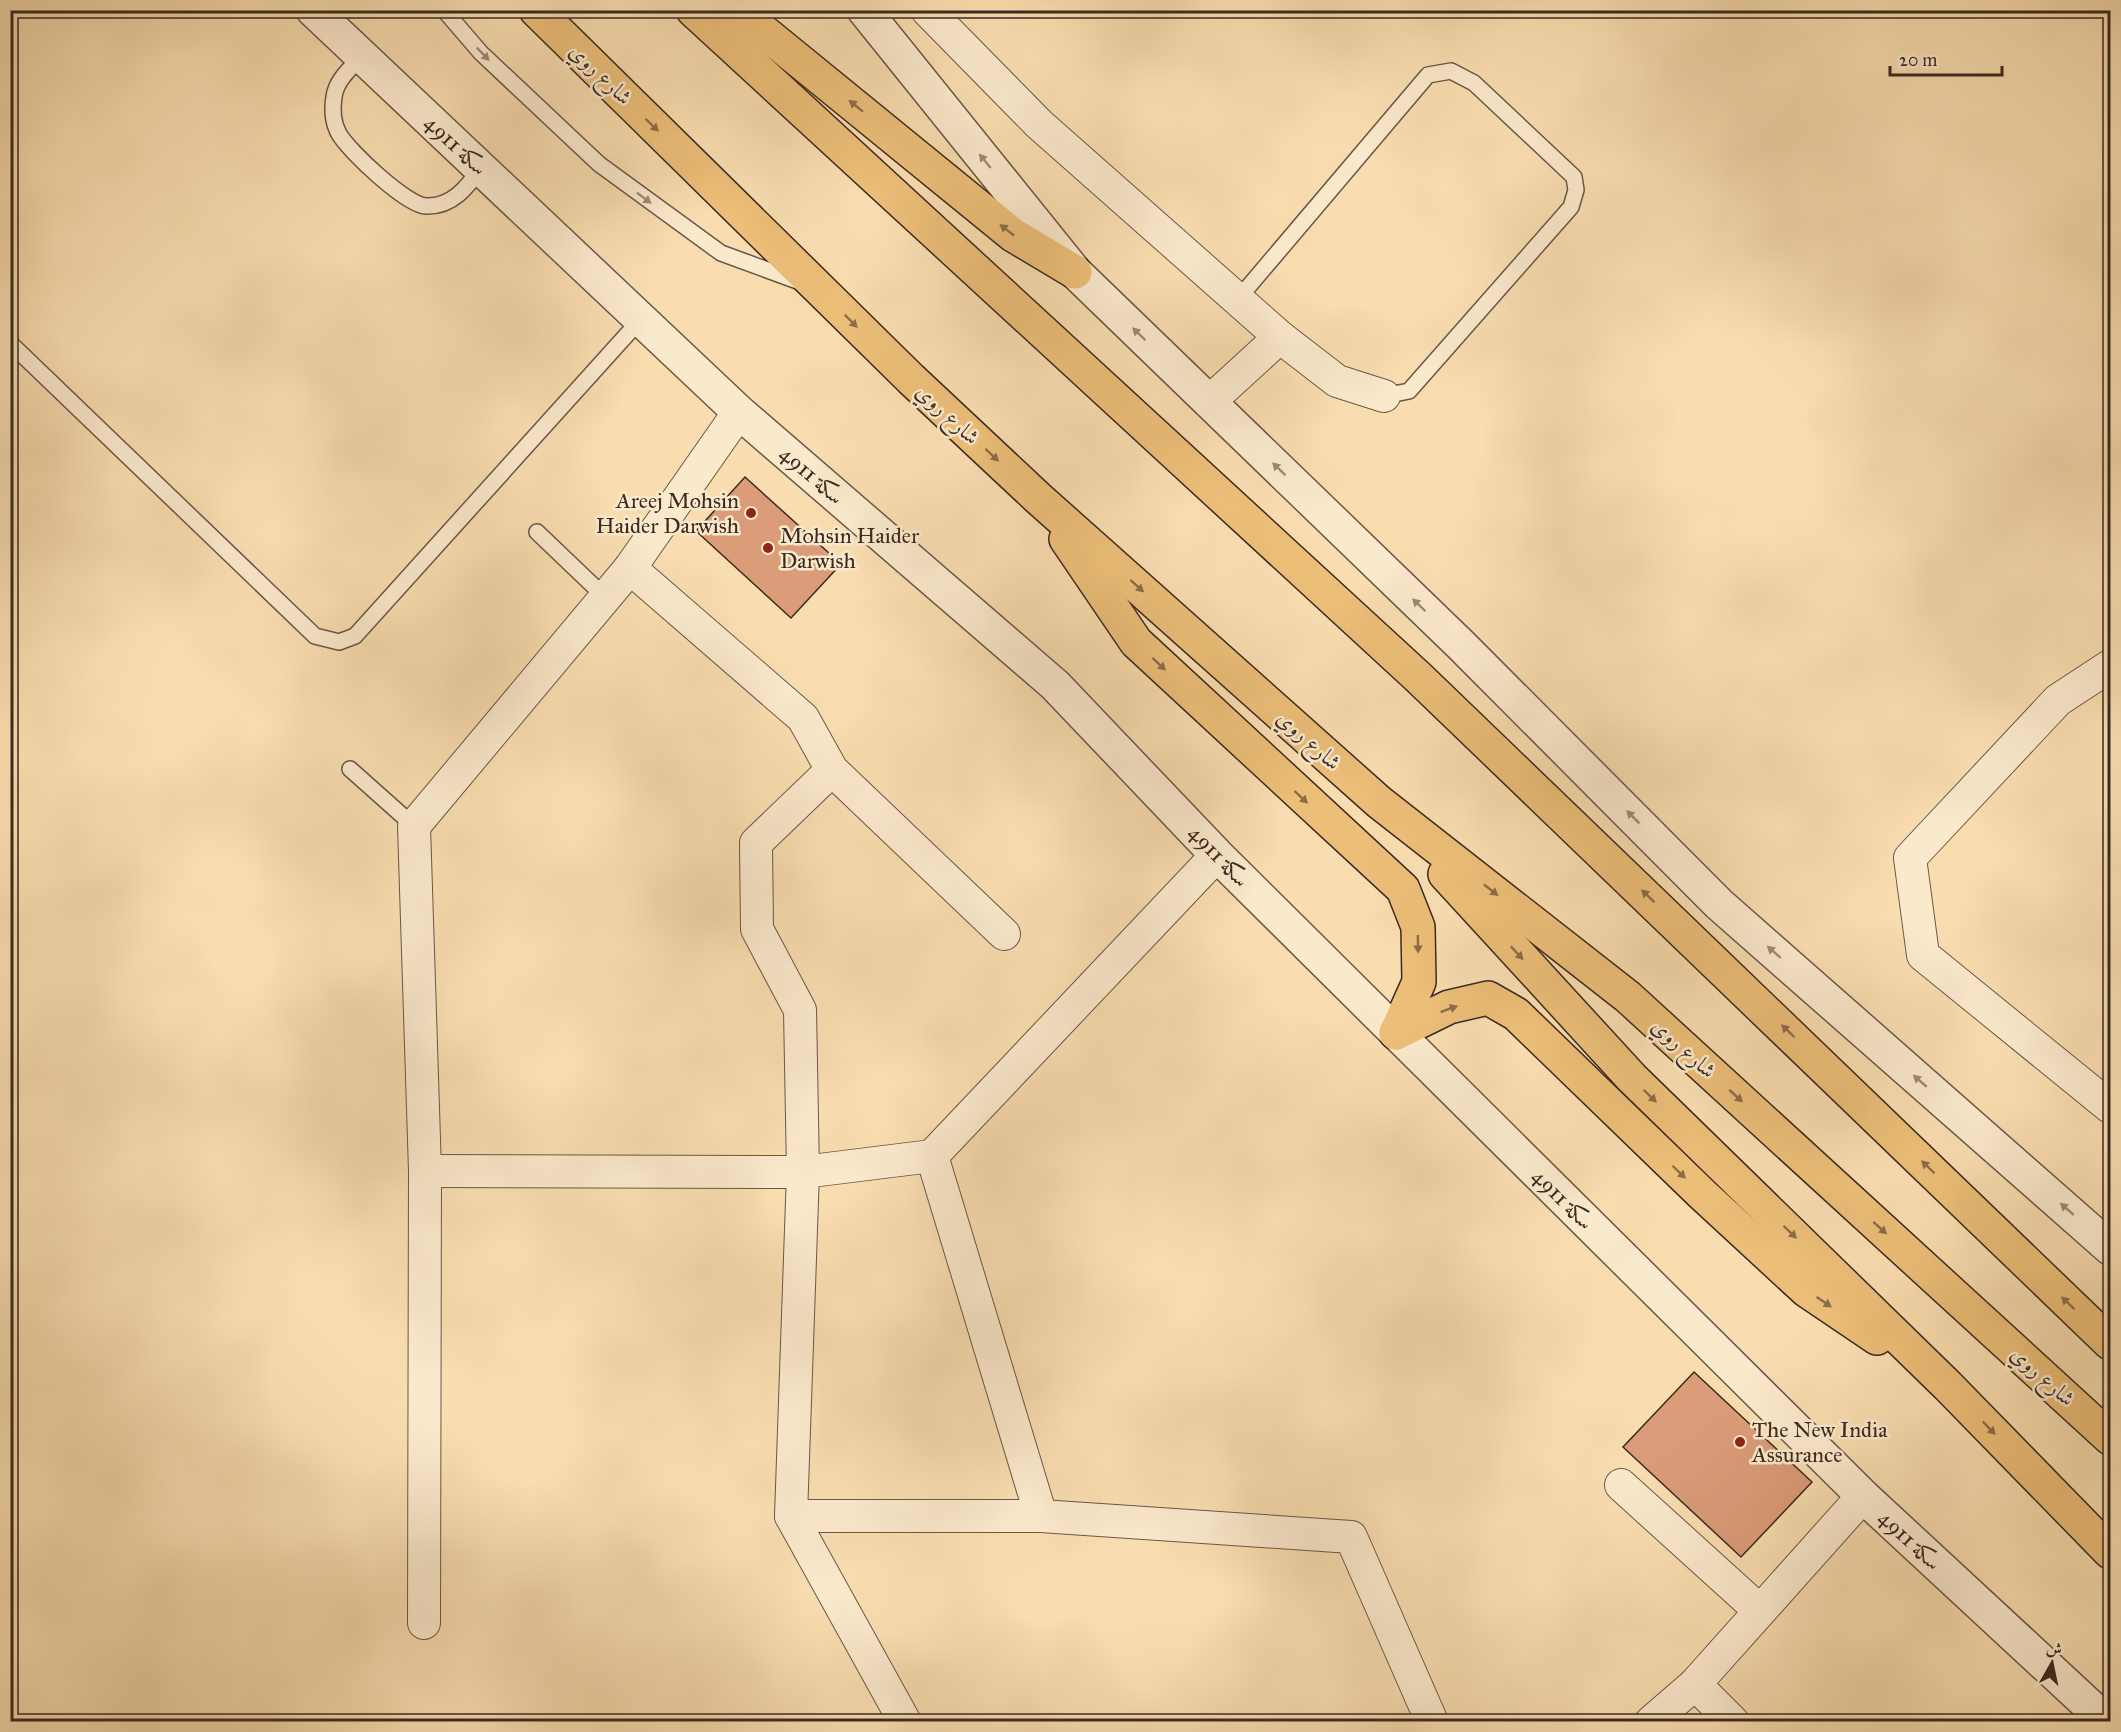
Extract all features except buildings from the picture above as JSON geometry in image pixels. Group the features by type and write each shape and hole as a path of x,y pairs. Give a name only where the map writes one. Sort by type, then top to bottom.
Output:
{"main road":[{"name":"شارع روي","path":"536,10 819,288 1038,498 1379,802 1628,997 2110,1438"},
{"path":"693,10 1418,677 2110,1343"},
{"path":"737,10 1013,235 1075,272"},
{"path":"1038,498 1136,642 1403,890 1418,927 1419,982 1396,1034"},
{"path":"1379,802 1632,1078 1948,1386 2110,1552"},
{"path":"1396,1034 1449,1007 1488,998 1516,1014 1702,1194 1806,1290 1948,1386"}],"street":[{"name":"سكة 4911","path":"313,10 740,412 1055,685 1217,855 1863,1496 2107,1722"},
{"path":"927,10 1039,124 1280,337 1337,381 1384,396"},
{"path":"865,11 1075,272 1461,645 1719,904 2110,1248"},
{"path":"1209,402 1280,337"},
{"path":"424,1623 425,1171 414,826 630,568 740,412"},
{"path":"630,568 803,718 832,770 1004,934"},
{"path":"2110,666 2058,700 1910,858 1923,955 2110,1107"},
{"path":"832,770 756,843 757,929 800,1010 803,1172 791,1516 905,1722"},
{"path":"425,1171 803,1172 932,1155 1217,855"},
{"path":"932,1155 1041,1516"},
{"path":"1621,1485 1760,1611"},
{"path":"1651,1722 1695,1684 1863,1496"},
{"path":"791,1516 1041,1516 1351,1537 1432,1722"},
{"path":"1695,1684 1733,1722"}],"lane":[{"path":"444,10 481,53 599,164 644,198 721,253 819,288"},
{"path":"756,10 780,44"},
{"path":"362,56 341,78 334,96 333,116 339,134 387,183 406,200 426,206 449,201 467,188 480,168"},
{"path":"1238,299 1428,75 1451,71 1474,83 1574,177 1576,190 1571,207 1410,391 1384,396"},
{"path":"10,343 315,636 339,642 355,636 641,319"},
{"path":"537,532 605,597"},
{"path":"350,769 414,826"}],"place":[{"name":"Areej Mohsin Haider Darwish","path":"751,513"},
{"name":"Mohsin Haider Darwish","path":"768,548"},
{"name":"The New India Assurance","path":"1740,1442"}]}
